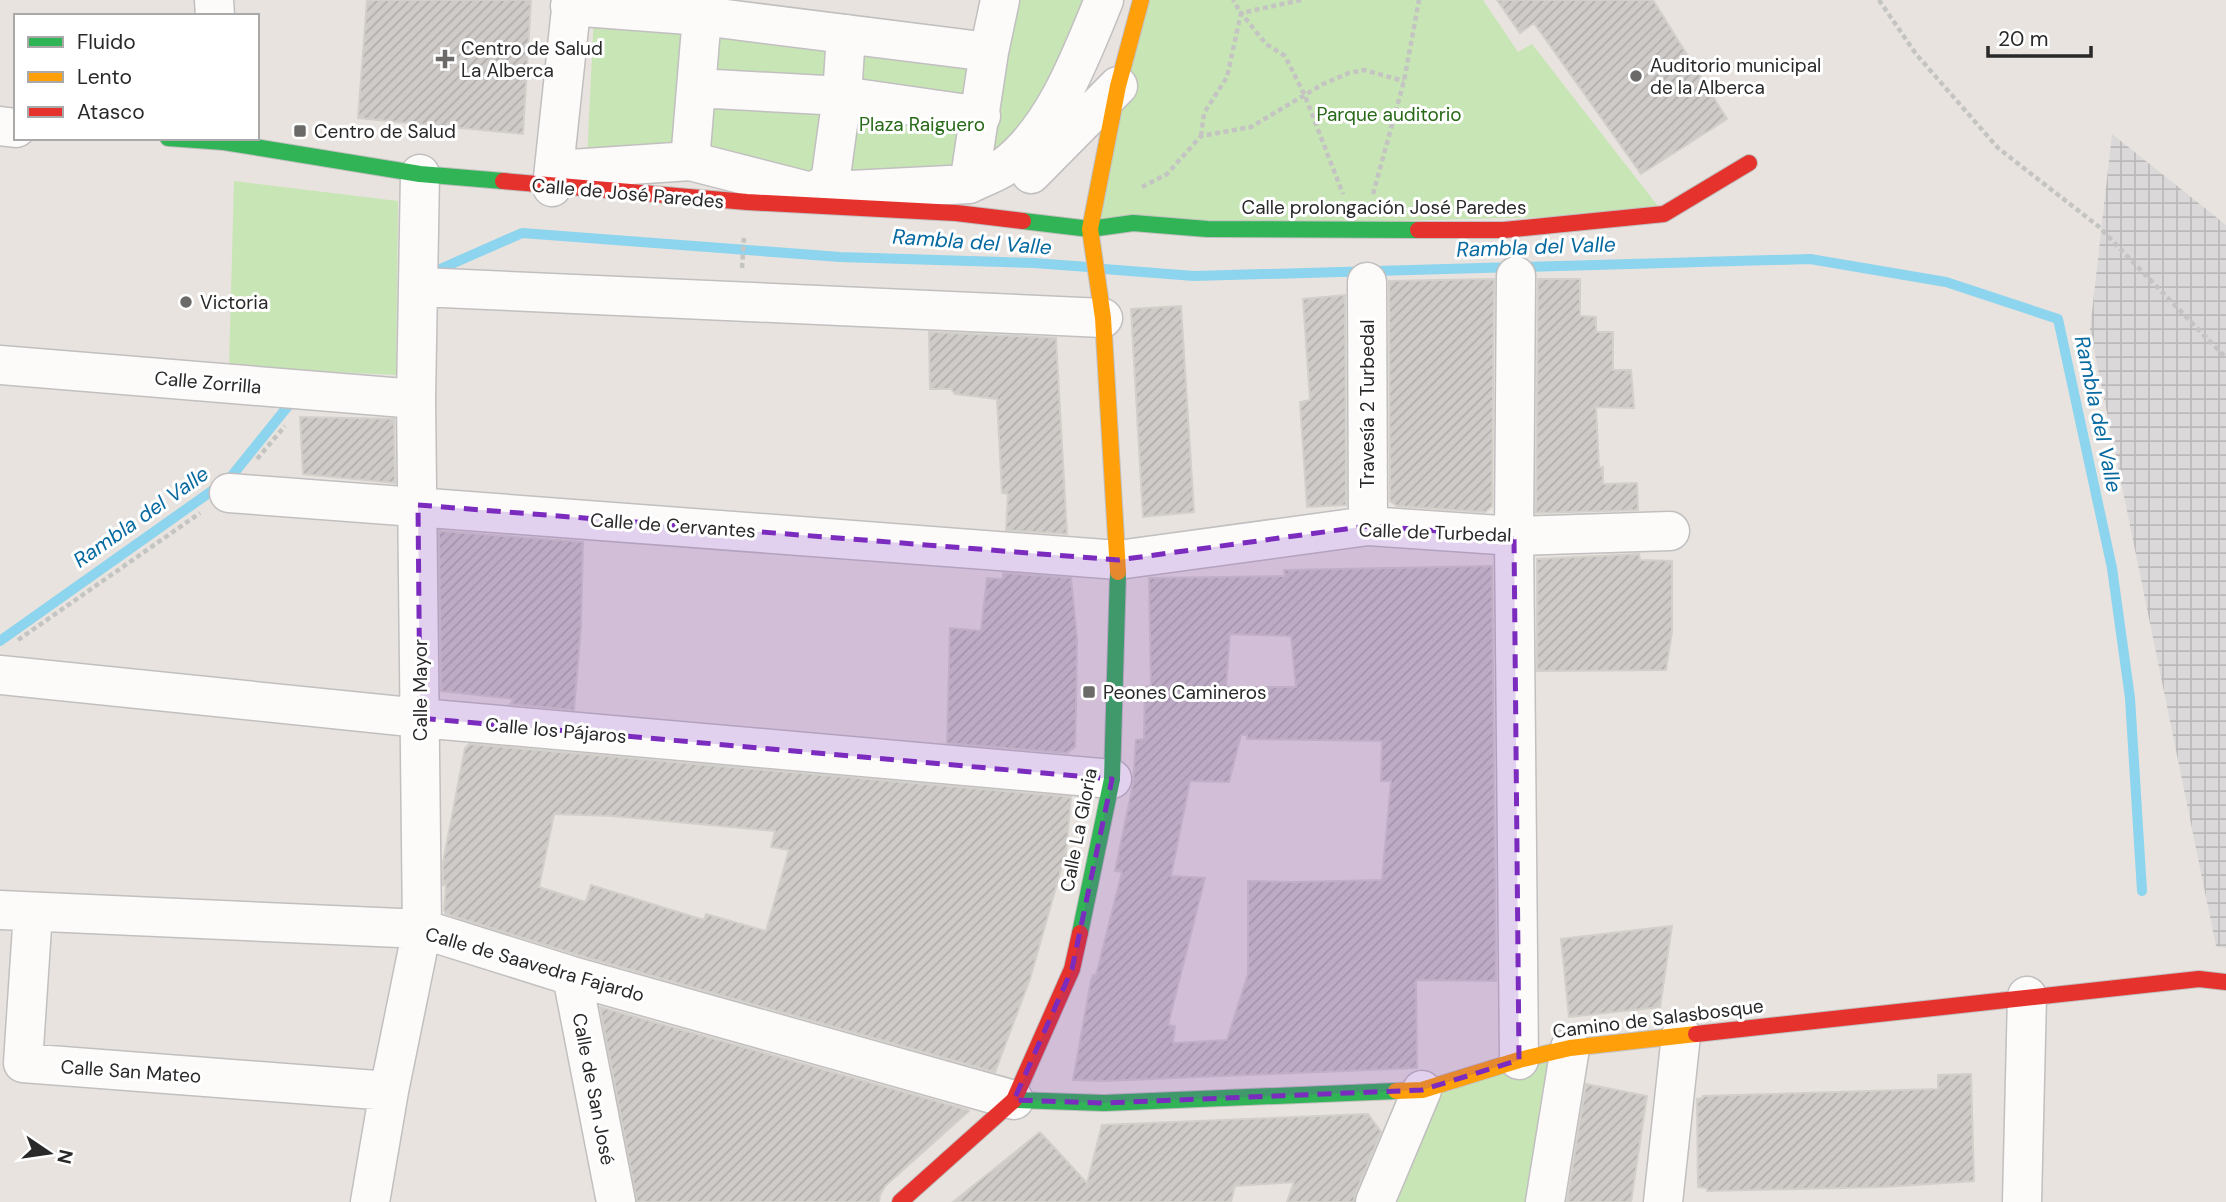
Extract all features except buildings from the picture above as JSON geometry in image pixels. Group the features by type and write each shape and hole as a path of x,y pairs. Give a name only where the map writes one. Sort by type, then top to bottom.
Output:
{"street":[{"path":"962,198 981,116 989,52 1000,0"},
{"path":"962,198 1003,167 1041,129 1077,67 1104,0"},
{"name":"Calle La Gloria","path":"900,1202 1014,1100 1072,969 1112,779 1118,560 1103,318 1090,229 1118,86 1141,0"},
{"path":"989,52 702,16 571,3 554,178 690,161 811,192 999,198 1023,183 1118,86"},
{"path":"690,161 702,16"},
{"path":"811,192 830,183 842,96 846,34"},
{"path":"696,89 842,96 981,116"},
{"name":"Calle de José Paredes","path":"223,140 420,174 554,178 747,202 962,198 1090,229"},
{"name":"Calle prolongación José Paredes","path":"1090,229 1133,223 1207,229 1504,230 1664,214 1749,163"},
{"name":"Calle Mayor","path":"370,1202 388,1091 422,929 416,399 420,174"},
{"path":"1516,276 1514,536 1518,1060"},
{"name":"Travesía 2 Turbedal","path":"1367,282 1368,526"},
{"path":"419,287 1103,318"},
{"name":"Calle Zorrilla","path":"0,365 416,399"},
{"name":"Calle de Cervantes","path":"229,493 418,505 1118,560"},
{"name":"Calle de Turbedal","path":"1118,560 1368,526 1514,536 1670,531"},
{"name":"Calle los Pájaros","path":"6,660 420,718 1112,779"},
{"name":"Calle de Saavedra Fajardo","path":"16,911 422,929 572,976 1014,1100"},
{"name":"Calle San Mateo","path":"16,911 23,1063 388,1091"},
{"name":"Calle de San José","path":"572,976 616,1202"},
{"name":"Camino de Salasbosque","path":"1014,1100 1104,1103 1422,1090 1518,1060 1570,1048 2027,996 2199,979 2226,982"},
{"path":"2022,1202 2027,996"},
{"path":"1663,1202 1681,1035"},
{"path":"1545,1202 1570,1048"},
{"path":"1376,1202 1422,1090"}],"path":[{"path":"1233,0 1266,44 1285,56 1305,96 1346,202 1371,202"},
{"path":"1241,13 1301,0"},
{"path":"1363,229 1404,81 1419,0"},
{"path":"1879,0 1916,54 1998,148 2098,226 2226,358"},
{"path":"1151,195 1141,186 1167,174 1201,136 1204,113 1227,77 1241,13"},
{"path":"1201,136 1251,128 1322,84 1349,73 1364,70 1404,81"},
{"path":"741,280 745,232"},
{"path":"6,660 229,493 314,391"}],"highlighted area":[{"path":"418,505 1118,560 1368,526 1514,536 1519,1060 1422,1090 1104,1103 1014,1100 1072,969 1112,779 420,718"}],"shaded area":[{"path":"2112,134 2226,225 2226,948 2216,946 2090,330"}],"green space":[{"name":"Plaza Raiguero","path":"990,0 1112,0 1051,135 934,208 587,159 594,15 981,47"},
{"name":"Parque auditorio","path":"1141,0 1483,0 1518,52 1532,44 1664,214 1090,229"},
{"path":"234,181 398,201 396,375 229,367"},
{"path":"1570,1048 1545,1202 1375,1202 1422,1090"}],"waterway":[{"name":"Rambla del Valle","path":"438,270 522,233 840,257 1088,267"},
{"name":"Rambla del Valle","path":"1104,269 1194,276 1810,259 1946,282 2058,319 2112,568 2130,698 2142,891"},
{"name":"Rambla del Valle","path":"0,641 230,478 288,406"}],"traffic: fast":[{"path":"196,140 224,142 420,174 503,181"},
{"path":"1023,221 1090,229 1133,223 1207,229 1418,230"},
{"path":"1080,933 1112,779 1118,572"},
{"path":"1014,1100 1104,1103 1396,1091"}],"traffic: slow":[{"path":"1118,572 1103,318 1090,229 1118,86 1141,0"},
{"path":"1396,1091 1422,1090 1519,1060 1570,1048 1696,1034"}],"traffic: jam":[{"path":"1418,230 1504,230 1664,214 1749,163"},
{"path":"503,181 747,202 956,213 1023,221"},
{"path":"900,1202 1014,1100 1072,969 1080,933"},
{"path":"1696,1034 2199,979 2226,982"}],"place":[{"name":"Centro de Salud La Alberca","path":"445,59"},
{"name":"Auditorio municipal de la Alberca","path":"1636,76"},
{"name":"Centro de Salud","path":"300,131"},
{"name":"Victoria","path":"186,302"},
{"name":"Peones Camineros","path":"1089,692"}]}
